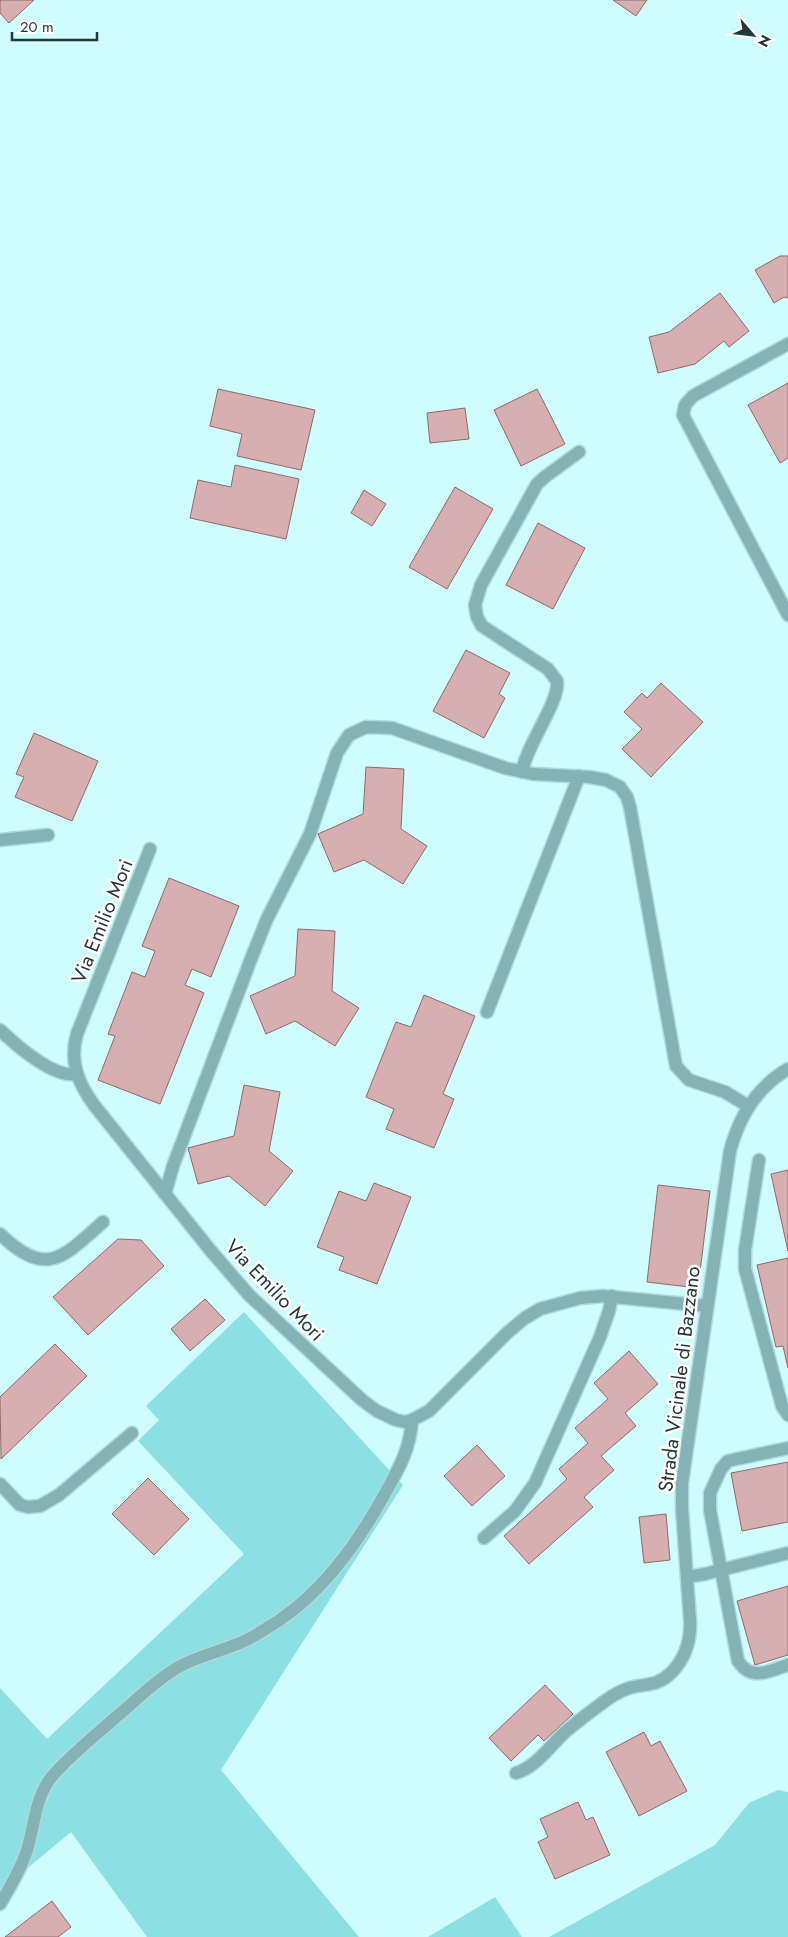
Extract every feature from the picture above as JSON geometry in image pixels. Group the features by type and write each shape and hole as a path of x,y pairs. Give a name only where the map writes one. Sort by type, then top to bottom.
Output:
{"street":[{"path":"788,344 693,396 685,405 683,415 788,615"},
{"path":"522,772 527,753 556,694 557,681 548,669 482,626 476,611 476,598 481,585 533,490 546,476 578,452"},
{"path":"165,1194 173,1166 251,959 267,919 310,834 337,753 345,738 361,728 371,726 392,728 489,764 522,772 602,779 620,787 629,801 676,1066 689,1080 725,1092 748,1106"},
{"path":"487,1012 579,776"},
{"path":"0,840 48,835"},
{"name":"Via Emilio Mori","path":"150,849 77,1034 74,1048 76,1074 94,1105 236,1281 312,1355 362,1400 377,1411 399,1421 412,1420"},
{"path":"0,1030 50,1068 63,1074 76,1074"},
{"name":"Strada Vicinale di Bazzano","path":"516,1773 533,1764 565,1732 616,1694 629,1688 656,1684 674,1669 684,1656 690,1638 682,1483 706,1306 730,1151 736,1129 748,1106 767,1084 788,1069"},
{"path":"760,1160 744,1250 745,1269 782,1406 788,1415"},
{"path":"0,1234 25,1254 49,1260 68,1252 103,1222"},
{"path":"0,1904 20,1867 27,1849 39,1801 55,1772 169,1673 187,1662 238,1644 257,1634 278,1621 307,1597 341,1562 373,1516 404,1460 410,1438 412,1420 434,1407 507,1332 532,1313 580,1298 612,1296 706,1306"},
{"path":"484,1538 515,1511 535,1483 600,1337 612,1296"},
{"path":"0,1484 20,1505 28,1507 40,1506 59,1495 132,1433"},
{"path":"788,1448 728,1461 721,1469 711,1489 709,1500 736,1658 748,1672 756,1674 788,1665"},
{"path":"687,1577 788,1553"}],"shaded area":[{"path":"244,1312 403,1485 221,1770 359,1937 147,1937 71,1832 0,1891 0,1688 47,1739 244,1554 138,1441 159,1420 146,1406"},
{"path":"778,1790 788,1792 788,1937 549,1937 715,1845 749,1803"},
{"path":"495,1897 522,1937 428,1937"}],"building":[{"path":"0,0 34,0 9,23 0,13"},
{"path":"613,0 647,0 636,16"},
{"path":"780,256 788,256 788,298 784,297 774,303 755,270"},
{"path":"720,293 749,331 729,347 724,341 695,364 658,373 649,337 669,332"},
{"path":"788,383 788,458 780,463 748,405"},
{"path":"218,389 315,410 301,470 237,456 242,434 210,426"},
{"path":"537,389 565,444 521,466 494,410"},
{"path":"465,408 469,439 430,443 427,413"},
{"path":"235,465 299,479 286,539 190,518 198,480 231,487"},
{"path":"455,487 493,509 447,589 409,567"},
{"path":"364,490 386,504 372,526 351,513"},
{"path":"538,523 585,548 553,609 506,585"},
{"path":"466,650 510,673 499,694 505,698 484,738 433,711"},
{"path":"661,683 703,722 651,777 622,749 642,729 624,712 642,693 647,698"},
{"path":"34,733 98,761 72,821 15,797 24,777 16,774"},
{"path":"366,767 404,769 401,829 427,846 403,884 364,860 334,872 318,834 363,814"},
{"path":"169,878 239,906 211,977 192,969 185,985 204,993 160,1104 98,1080 115,1036 108,1034 132,972 145,977 155,951 142,946"},
{"path":"298,929 335,931 332,991 359,1008 335,1046 295,1021 266,1034 250,996 295,976"},
{"path":"424,995 475,1016 443,1094 454,1099 434,1148 386,1129 394,1109 366,1097 396,1022 411,1027"},
{"path":"244,1085 280,1092 269,1151 293,1171 265,1206 229,1176 198,1184 188,1148 234,1136"},
{"path":"788,1170 788,1251 771,1174"},
{"path":"374,1183 411,1197 377,1284 339,1270 344,1257 317,1247 339,1191 366,1201"},
{"path":"658,1185 710,1191 698,1288 647,1282"},
{"path":"118,1239 141,1240 164,1266 88,1335 53,1297"},
{"path":"788,1258 788,1368 783,1346 776,1347 757,1265"},
{"path":"205,1299 225,1320 190,1351 171,1329"},
{"path":"55,1344 87,1376 1,1459 0,1397"},
{"path":"629,1351 658,1384 625,1413 636,1426 601,1456 614,1470 584,1497 593,1507 529,1564 504,1536 567,1479 559,1469 588,1443 575,1428 608,1399 594,1383"},
{"path":"477,1445 505,1476 472,1506 444,1476"},
{"path":"788,1462 788,1522 742,1531 731,1473"},
{"path":"148,1478 189,1519 154,1555 112,1514"},
{"path":"666,1514 670,1560 644,1563 639,1517"},
{"path":"788,1586 788,1655 755,1665 737,1601"},
{"path":"545,1685 573,1714 544,1741 538,1735 511,1761 489,1738"},
{"path":"644,1732 651,1746 660,1741 687,1791 639,1816 606,1752"},
{"path":"578,1802 586,1820 593,1817 610,1855 555,1879 538,1842 548,1837 540,1819"},
{"path":"52,1901 71,1927 58,1937 5,1937"}]}
